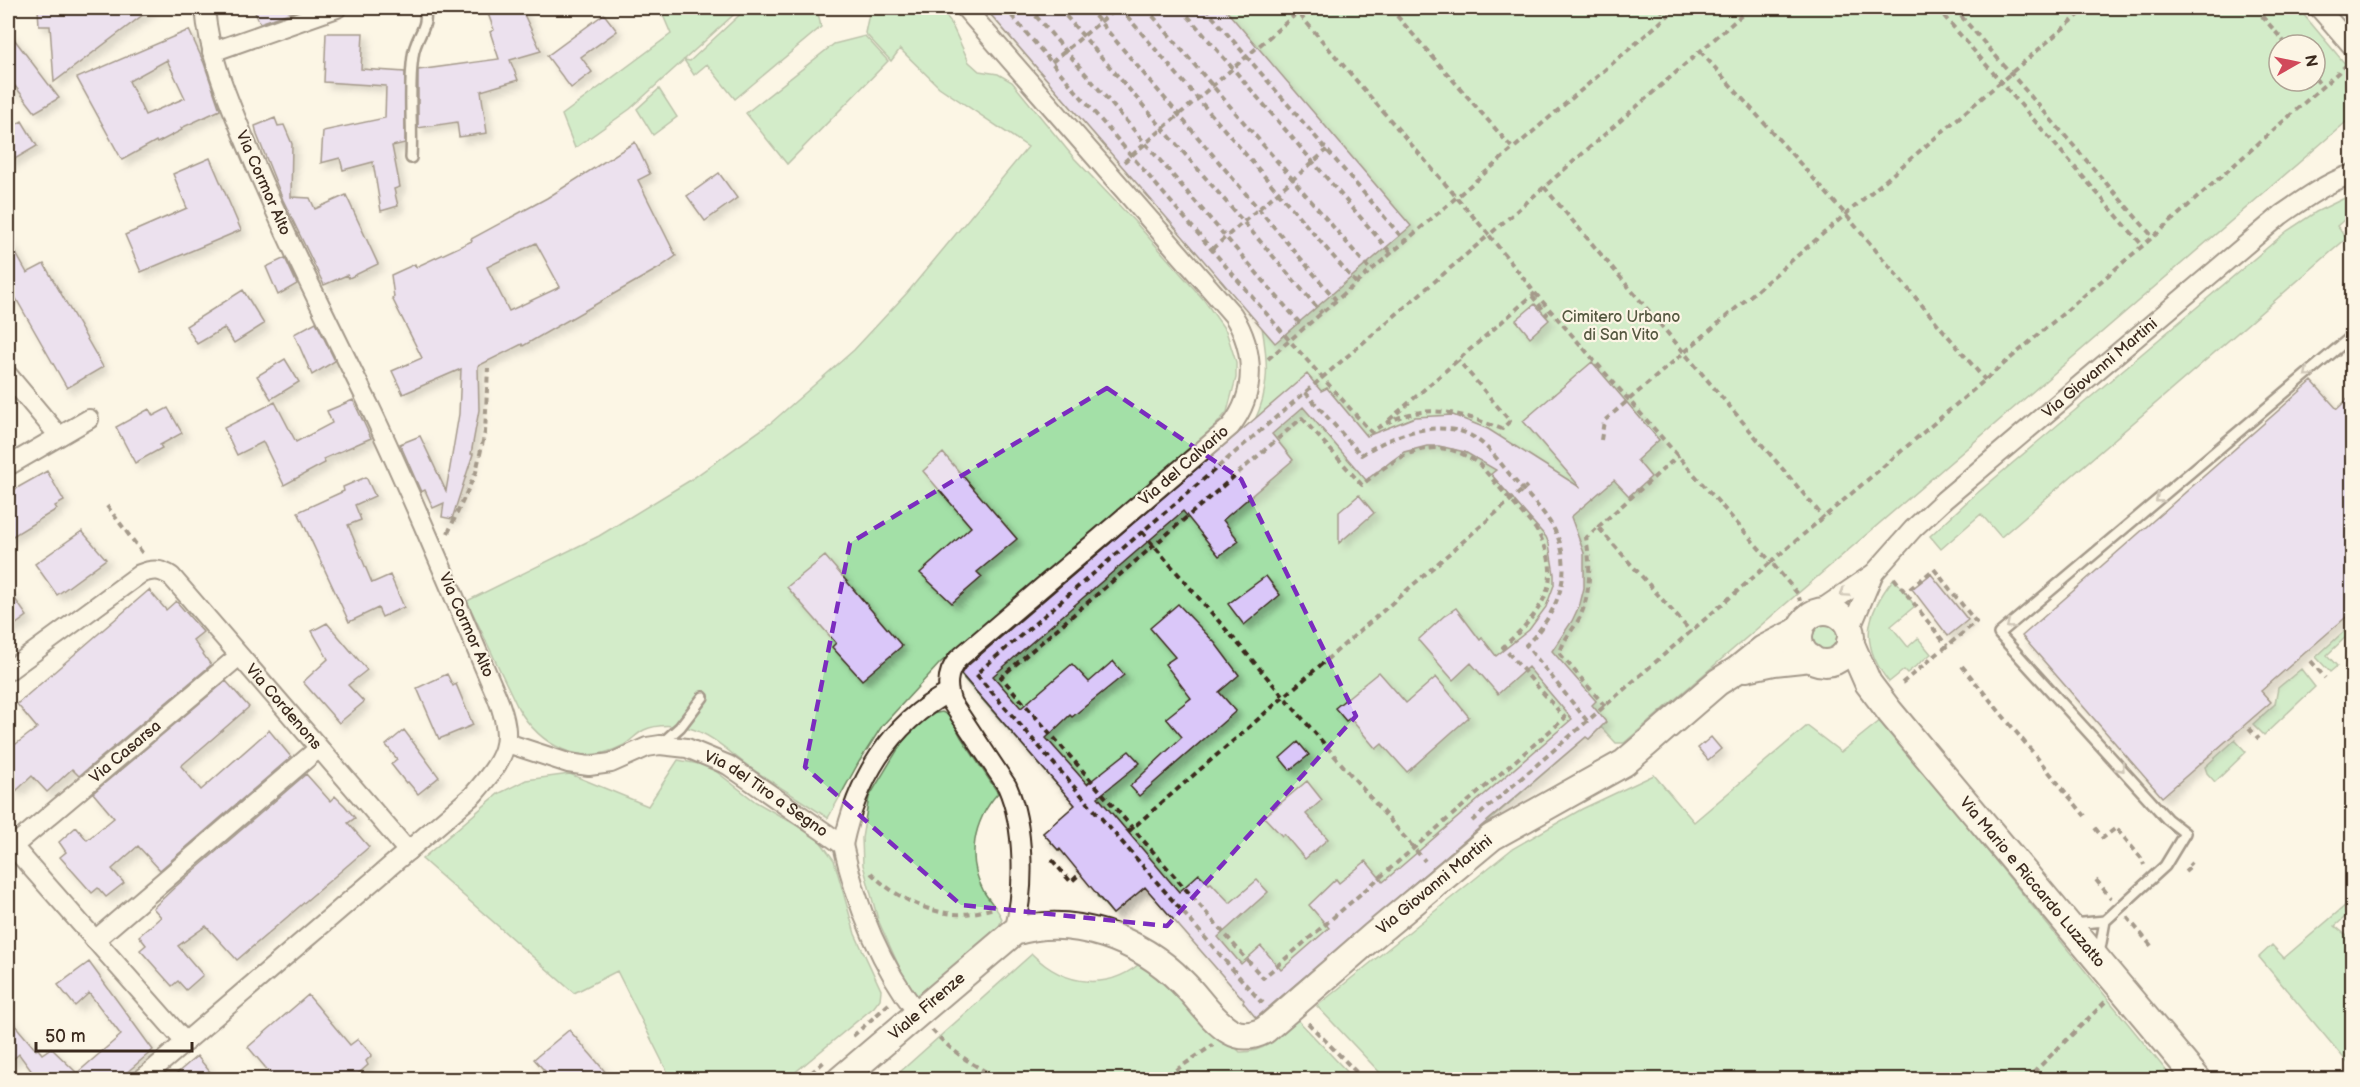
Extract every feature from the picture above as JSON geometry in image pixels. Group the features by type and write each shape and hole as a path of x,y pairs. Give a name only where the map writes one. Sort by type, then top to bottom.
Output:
{"street":[{"name":"Via Cormor Alto","path":"205,8 212,52 267,195 370,408 432,547 505,716 507,743"},
{"path":"212,52 337,8"},
{"name":"Via del Calvario","path":"948,693 949,673 958,659 1230,427 1244,406 1250,372 1245,341 1233,315 964,8"},
{"path":"2319,8 2352,46"},
{"name":"Via Giovanni Martini","path":"1230,1031 1241,1035 1255,1035 1265,1030 1492,837 1624,764 1718,682 1737,670 1805,616 1874,573 1913,530 1962,484 2281,215 2350,173"},
{"path":"8,375 59,436"},
{"path":"8,466 89,419"},
{"path":"8,671 140,574 155,570"},
{"name":"Via Cordenons","path":"155,570 171,576 408,851"},
{"name":"Via Giovanni Martini","path":"1850,636 1874,573"},
{"path":"1822,611 1838,615 1844,620 1850,636 1844,654 1821,660 1801,646 1805,616 1822,611"},
{"name":"Via Mario e Riccardo Luzzatto","path":"1850,636 1868,683 2198,1080"},
{"name":"Via Casarsa","path":"184,1042 10,844 239,656"},
{"name":"Via Giovanni Martini","path":"1737,670 1774,662 1821,660"},
{"name":"Via Mario e Riccardo Luzzatto","path":"1821,660 1868,683"},
{"path":"843,845 852,808 870,768 898,731 923,708 948,693 956,710 1006,786 1013,801 1020,869 1020,903 1014,932 1040,926 1083,929 1120,940 1150,954 1184,983 1230,1031"},
{"path":"141,1080 473,795 488,778 507,743"},
{"name":"Via del Tiro a Segno","path":"507,743 568,763 590,766 611,763 647,747 660,745 687,748 728,765 843,845 849,877 861,910 902,993 918,1014"},
{"path":"95,940 319,748"},
{"name":"Viale Firenze","path":"840,1080 1014,932"}],"lane":[{"path":"411,158 410,101 413,53 427,19 424,8"},
{"path":"2098,958 2105,921 2164,866 2185,833 2167,819 1999,634 2352,336"},
{"path":"660,745 680,727 703,697"},
{"path":"2070,925 2105,921"}],"path":[{"path":"1005,8 1289,340 1371,432 1386,423 1534,294"},
{"path":"1029,8 1304,328"},
{"path":"1059,8 1322,313"},
{"path":"1088,8 1336,300"},
{"path":"1052,62 1119,8 1356,283"},
{"path":"1146,8 1371,271"},
{"path":"1181,8 1391,253"},
{"path":"1205,8 1405,241"},
{"path":"1294,8 1489,235 1548,313 1630,399 1798,594 1805,616"},
{"path":"1121,165 1303,8"},
{"path":"1390,8 1513,149"},
{"path":"1659,8 1667,16"},
{"path":"1267,360 1677,8"},
{"path":"1270,995 1261,1002 976,674 1489,235 1749,8"},
{"path":"1937,8 2143,246"},
{"path":"1954,8 2153,237"},
{"path":"1601,440 1604,421 2087,8"},
{"path":"2255,8 2277,33"},
{"path":"1700,51 1846,215 1985,380"},
{"path":"2327,83 2347,65"},
{"path":"1470,822 1771,562 2143,246 2315,93"},
{"path":"1212,249 1327,150"},
{"path":"1544,187 1686,352 1824,518"},
{"path":"1386,423 1422,411 1459,413 1502,429 1510,421 1458,360"},
{"path":"432,547 447,535 476,472 485,432 488,368"},
{"path":"1305,392 1361,455 1399,434 1440,428 1458,430 1477,439 1492,452 1553,527 1561,544 1564,579 1559,596 1551,614 1526,645 1588,722"},
{"path":"1302,418 1362,485 1386,465 1409,452 1444,450 1469,456 1479,464 1510,500 1542,540 1548,553 1550,576 1545,600 1538,611 1529,623 1503,647 1565,718 1263,978 1001,676 1302,418"},
{"path":"1605,706 1560,654 1561,647 1580,616 1586,597 1590,558 1586,538 1679,455"},
{"path":"1128,832 1527,486"},
{"path":"107,506 155,570"},
{"path":"1598,527 1691,632"},
{"path":"1142,532 1425,861 1417,868"},
{"path":"1902,682 1976,622 1934,569 1905,593"},
{"path":"1894,578 1947,646"},
{"path":"2311,661 2325,678"},
{"path":"1962,666 2085,816"},
{"path":"2249,728 2259,739"},
{"path":"2095,828 2103,838 2116,828 2142,859 2144,870"},
{"path":"1052,860 1071,882 1081,873"},
{"path":"2185,872 2192,866 2189,863"},
{"path":"869,871 891,890 912,903 934,910 955,914 995,908"},
{"path":"2096,880 2109,896 2118,890"},
{"path":"2129,920 2153,948"},
{"path":"2026,1080 2121,986"},
{"path":"1292,1007 1365,1080"},
{"path":"918,1014 951,1049 977,1068 1003,1080"},
{"path":"1157,1080 1204,1053 1230,1031"}],"highlighted area":[{"path":"1107,388 1241,479 1356,716 1167,926 961,905 805,767 850,543"}],"green space":[{"path":"660,8 741,8 630,109 575,148 562,115 671,34"},
{"path":"747,8 817,8 821,27 735,99 707,64 694,75 684,60 690,61"},
{"path":"876,8 939,8 950,21 969,62 979,71 998,74 1012,82 1074,158 1204,300 1226,331 1236,362 1236,378 1227,412 1215,426 940,663 882,726 828,818 751,768 714,740 689,728 666,726 649,728 622,746 591,755 562,749 549,742 537,733 518,708 467,601 599,536 689,481 772,422 854,350 907,293 1028,147 939,87 900,49 891,61 865,33 869,14"},
{"name":"Cimitero Urbano di San Vito","path":"985,8 2298,8 2319,33 2267,33 2267,93 2327,93 2327,42 2352,72 2352,117 1624,743 1616,743 1601,727 1589,739 1586,737 1258,1020 1243,1002 1244,1000 1145,887 1113,914 1097,896 1098,894 1061,850 1059,851 1043,833 1075,805 959,673 1254,422 1263,399 1266,352 1262,327"},
{"path":"865,36 888,61 787,164 746,113 834,44"},
{"path":"659,89 677,117 653,135 637,109"},
{"path":"2351,195 2352,213 2337,226 2347,238 2001,537 1981,514 1941,549 1930,536 1969,500 2287,231 2316,212"},
{"path":"1894,578 1915,606 1891,626 1908,647 1918,638 1931,654 1907,673 1904,670 1889,682 1873,655 1869,630 1877,605"},
{"path":"1825,622 1836,626 1840,637 1836,648 1825,652 1814,648 1810,637 1814,626"},
{"path":"2352,624 2352,631 2327,655 2337,666 2330,672 2316,657"},
{"path":"2301,669 2315,687 2264,735 2253,724 2275,704 2278,688"},
{"path":"942,712 950,716 998,793 989,804 978,828 974,854 978,879 1002,919 998,929 922,997 917,997 907,984 878,920 863,865 862,838 869,797 904,739 927,715"},
{"path":"1881,720 2173,1079 1386,1079 1317,1006 1512,849 1582,809 1654,775 1694,822 1807,726 1841,752"},
{"path":"2235,740 2246,752 2215,782 2205,767"},
{"path":"678,760 709,766 756,802 817,837 834,860 855,934 881,990 880,999 874,1007 787,1079 671,1079 617,971 574,993 422,859 498,794 526,780 570,774 648,806"},
{"path":"2352,900 2352,911 2335,926 2352,940 2352,1068 2259,957 2272,945 2284,958"},
{"path":"1032,954 1059,973 1073,979 1088,981 1103,981 1117,977 1145,959 1240,1052 1249,1052 1265,1046 1278,1037 1296,1018 1354,1079 891,1080"}],"building":[{"path":"38,8 152,8 54,82 50,26 39,26"},
{"path":"253,8 304,8 260,23"},
{"path":"486,8 521,8 541,51 510,60 518,80 481,91 487,133 459,137 457,122 418,128 418,70 499,59 490,32 494,30"},
{"path":"985,8 1224,8 1411,226 1275,343"},
{"path":"604,14 617,31 581,57 592,72 571,88 547,56"},
{"path":"189,30 204,63 220,110 122,160 77,78","holes":["167,60 185,98 145,115 129,81"]},
{"path":"8,31 59,98 35,112 15,86 8,92"},
{"path":"326,33 363,33 361,69 405,72 405,143 392,146 400,187 394,189 398,206 381,211 373,162 343,170 340,158 321,163 323,131 385,118 386,86 324,82"},
{"path":"275,118 278,126 284,125 292,144 291,197 310,198 315,209 346,195 378,264 349,278 347,275 324,285 283,200 257,135 255,126"},
{"path":"22,121 37,146 8,163 8,129"},
{"path":"635,142 650,174 638,180 676,256 523,346 522,344 478,366 479,410 471,454 473,454 452,519 442,517 444,503 433,508 425,490 421,492 400,444 420,436 446,491 459,414 461,369 403,394 392,371 422,358 392,298 394,297 391,275 415,264 416,267 472,241 471,239 547,198","holes":["536,243 560,287 509,311 487,267"]},
{"path":"210,158 241,230 141,272 125,235 187,208 173,174"},
{"path":"719,173 737,198 705,221 687,196"},
{"path":"8,239 27,273 44,264 103,367 67,388 14,295 8,299"},
{"path":"285,258 297,284 278,295 266,267"},
{"path":"243,290 264,324 234,343 224,328 197,344 186,326"},
{"path":"1535,304 1549,320 1530,337 1516,320"},
{"path":"316,322 335,361 312,375 294,334"},
{"path":"285,359 299,382 271,399 257,376"},
{"path":"1592,362 1659,440 1637,460 1651,477 1629,496 1614,480 1571,517 1584,553 1584,588 1572,621 1552,651 1596,701 1592,705 1606,722 1589,739 1586,737 1256,1018 1243,1002 1244,1000 1145,887 1113,914 1060,849 1059,851 1043,833 1075,805 961,674 965,668 1307,374 1321,391 1327,388 1367,436 1415,417 1453,415 1488,429 1581,488 1523,421","holes":["1303,407 1366,480 1404,452 1427,446 1439,446 1465,452 1496,470 1491,474 1546,537 1549,544 1554,585 1546,607 1529,630 1496,656 1482,638 1480,640 1456,608 1418,640 1453,680 1471,663 1498,694 1528,667 1572,719 1383,882 1366,861 1339,883 1336,879 1309,905 1329,928 1281,970 1261,946 1241,964 1218,937 1268,892 1257,880 1230,903 1199,874 1179,892 1098,797 1140,763 1129,751 1087,784 1046,738 1070,715 1072,717 1124,675 1113,661 1089,682 1072,664 1021,708 993,676 1183,511 1219,556 1239,541 1223,520 1293,460 1272,434"]},
{"path":"2312,381 2337,409 2352,395 2352,612 2261,691 2271,702 2162,797 2022,636"},
{"path":"353,400 371,438 323,459 325,463 284,485 263,442 237,455 224,428 275,402 296,442 332,423 327,411"},
{"path":"168,408 182,433 160,445 162,448 135,463 116,427 149,409 153,416"},
{"path":"943,453 1017,539 977,572 982,577 952,603 920,573 971,527 923,471"},
{"path":"47,471 64,501 55,506 57,509 8,539 8,493"},
{"path":"366,477 375,496 355,505 361,520 348,525 372,583 390,575 404,607 382,617 378,608 349,622 298,512 344,491 343,487"},
{"path":"1359,495 1374,513 1339,543 1339,512"},
{"path":"82,531 106,559 57,595 35,564"},
{"path":"825,556 902,646 862,680 832,647 836,643 787,587"},
{"path":"1931,574 1968,620 1948,636 1912,589"},
{"path":"1266,576 1280,595 1244,625 1228,604"},
{"path":"8,589 27,616 8,630"},
{"path":"149,590 166,610 176,601 203,632 193,640 211,665 79,776 72,769 47,792 32,776 16,791 8,781 8,750 37,728 17,704"},
{"path":"1178,604 1215,643 1239,675 1219,692 1236,711 1139,796 1130,786 1182,737 1166,718 1191,698 1165,664 1175,657 1150,628"},
{"path":"327,623 367,670 348,685 364,702 339,723 303,682 328,659 312,631"},
{"path":"1379,672 1406,703 1436,677 1469,717 1407,772 1382,744 1376,749 1350,718 1346,721 1335,708"},
{"path":"447,674 453,686 456,684 473,725 439,739 417,688"},
{"path":"226,681 249,707 181,766 201,790 269,730 291,757 160,870 138,846 112,869 124,883 106,897 98,888 92,893 60,857 66,852 59,842 76,827 87,840 114,818 93,793"},
{"path":"404,730 439,777 418,794 391,764 397,759 386,745"},
{"path":"1711,737 1721,749 1708,760 1698,748"},
{"path":"1298,742 1309,755 1290,770 1280,758"},
{"path":"306,774 330,801 335,796 345,806 355,818 348,823 369,847 237,960 206,926 178,946 203,975 186,990 178,981 172,986 140,950 146,945 139,936 161,917 153,908"},
{"path":"1307,781 1322,800 1306,814 1328,839 1305,859 1284,834 1282,836 1264,817"},
{"path":"89,962 153,1050 118,1080 38,1080 19,1054 8,1064 8,1017 36,1050 38,1049 42,1054 51,1048 77,1073 121,1035 89,993 75,1006 58,985"},
{"path":"308,995 350,1045 358,1039 372,1055 366,1061 368,1065 351,1080 276,1080 248,1047"},
{"path":"569,1030 612,1080 553,1080 534,1059"},
{"path":"197,1056 210,1072 202,1080 169,1080"}]}
